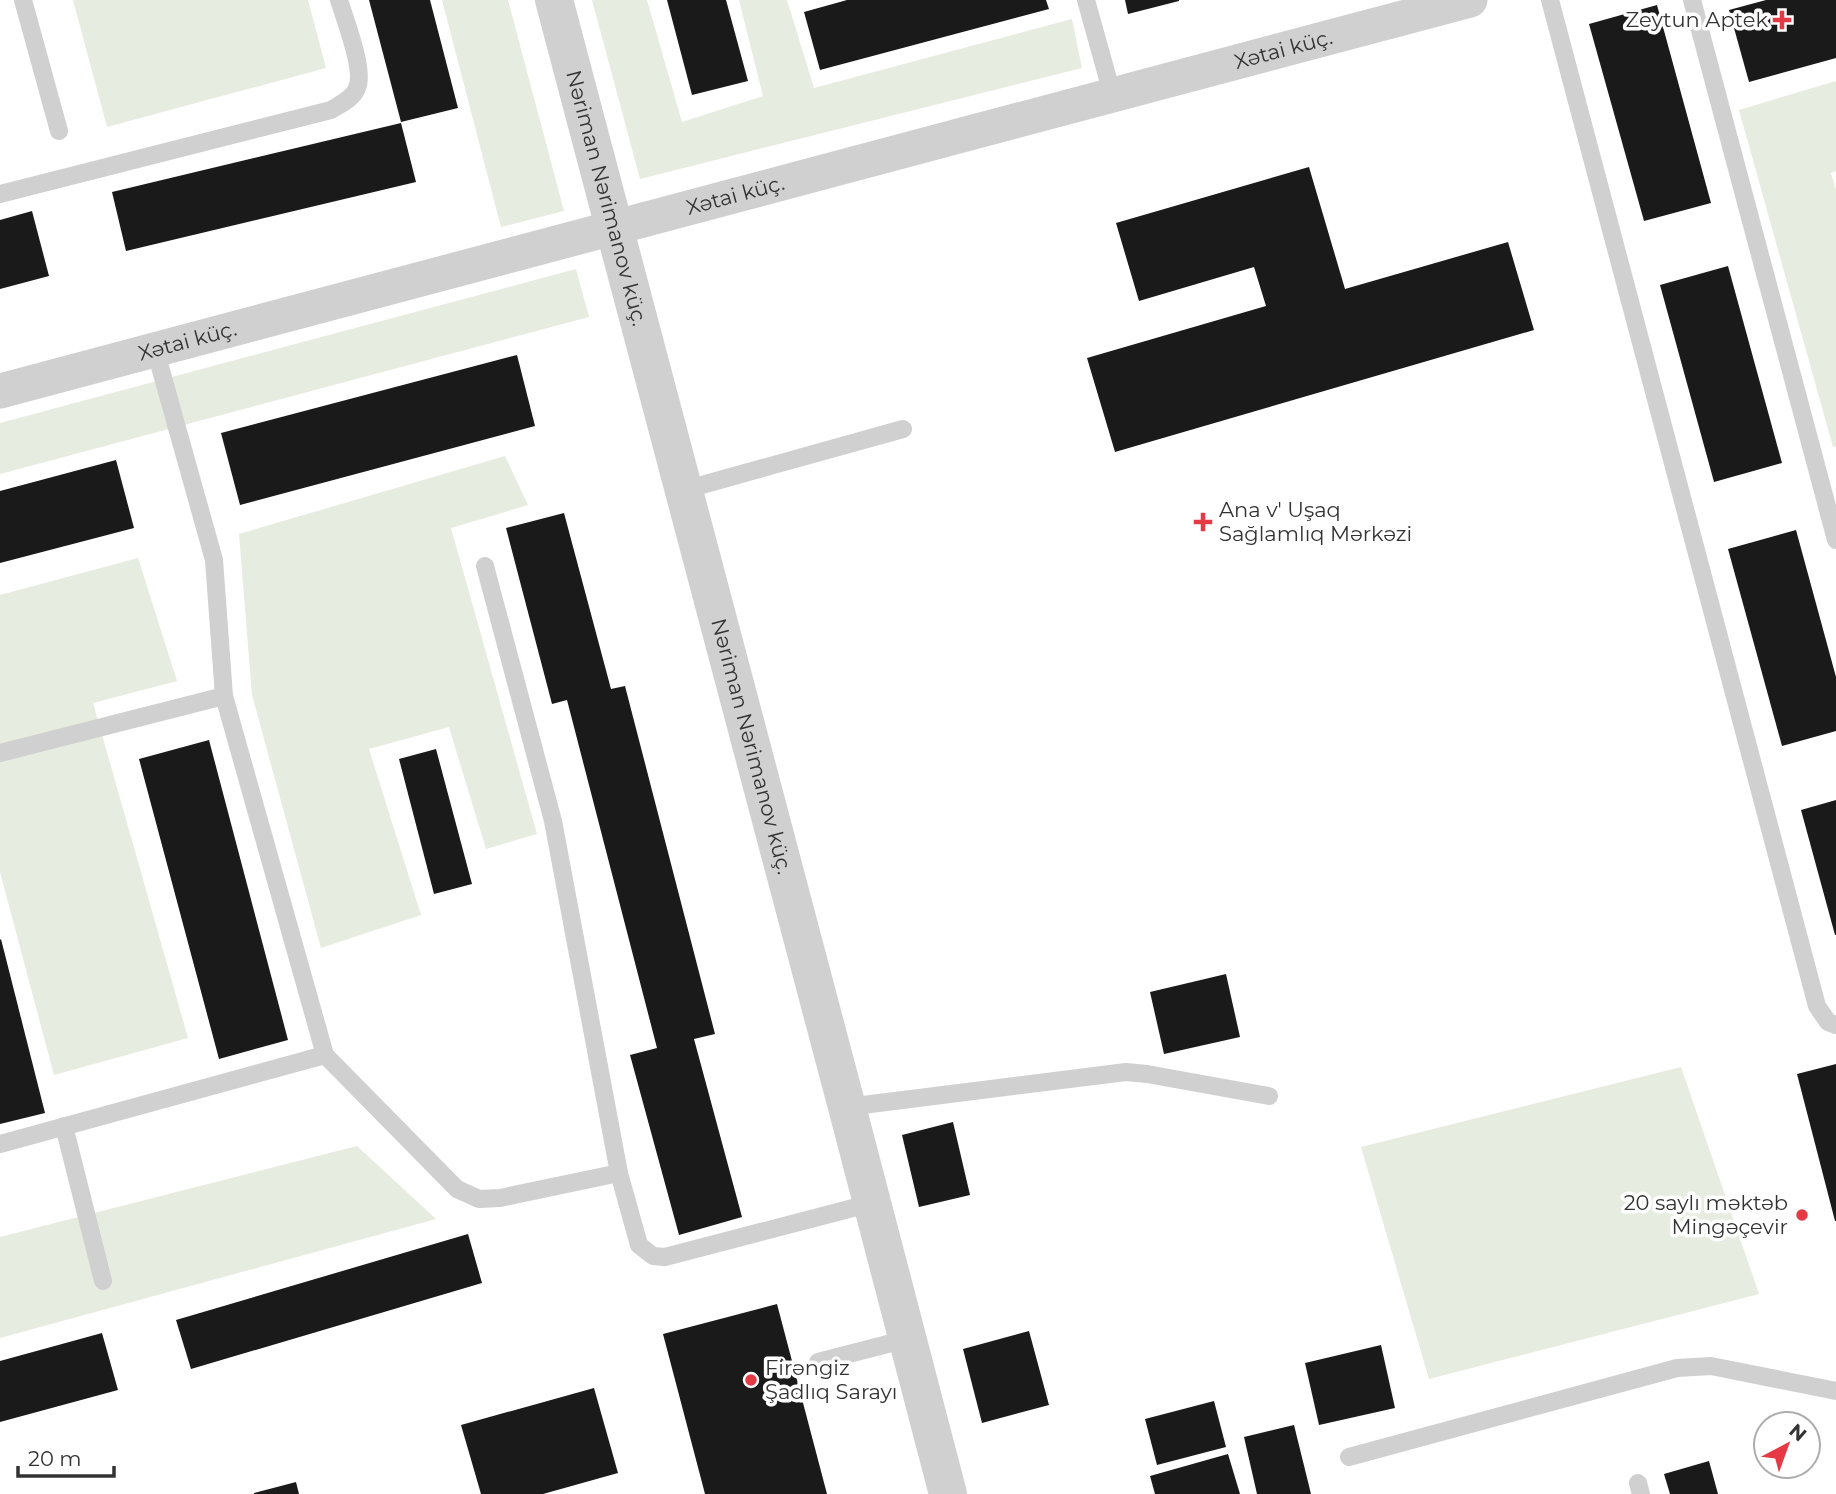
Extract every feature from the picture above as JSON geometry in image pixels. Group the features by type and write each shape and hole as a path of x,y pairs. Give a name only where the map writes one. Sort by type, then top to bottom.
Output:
{"street":[{"name":"Nəriman Nərimanov küç.","path":"554,0 947,1494"},
{"name":"Xətai küç.","path":"0,391 1470,0"}],"lane":[{"path":"23,0 60,131"},
{"path":"0,194 331,110 347,100 357,88 359,72 339,0"},
{"path":"1086,0 1113,97"},
{"path":"1550,0 1817,1006 1828,1022 1836,1025"},
{"path":"1692,0 1836,540"},
{"path":"155,349 214,560 225,696 325,1055 457,1189 479,1199 500,1198 620,1172"},
{"path":"684,490 904,429"},
{"path":"485,566 553,821 620,1172 639,1245 653,1256 665,1257 872,1203"},
{"path":"0,753 225,696"},
{"path":"0,1144 325,1055"},
{"path":"847,1107 1126,1072 1269,1096"},
{"path":"64,1126 103,1281"},
{"path":"818,1362 907,1339"},
{"path":"1349,1457 1677,1368 1711,1366 1836,1391"}],"shaded area":[{"path":"73,0 308,0 326,68 107,127"},
{"path":"442,0 508,0 564,211 501,227"},
{"path":"592,0 647,0 682,122 763,96 739,0 787,0 814,88 1072,19 1082,68 640,179"},
{"path":"1836,81 1836,171 1831,173 1836,190 1836,446 1833,447 1739,110"},
{"path":"576,269 589,317 0,474 0,423"},
{"path":"505,456 528,505 451,528 537,834 486,849 449,727 369,749 421,915 321,948 252,695 239,534"},
{"path":"138,558 177,681 93,703 188,1038 54,1075 0,872 0,595"},
{"path":"1681,1067 1759,1294 1429,1379 1361,1147"},
{"path":"357,1146 436,1219 0,1338 0,1237"}],"building":[{"path":"369,0 430,0 458,108 401,122"},
{"path":"667,0 726,0 748,81 692,95"},
{"path":"847,0 1046,0 1049,9 820,70 804,12"},
{"path":"1125,0 1179,0 1179,1 1128,14"},
{"path":"1766,0 1836,0 1836,58 1749,82 1729,10"},
{"path":"1657,5 1711,203 1644,221 1589,24"},
{"path":"401,123 416,182 126,251 112,192"},
{"path":"1309,167 1345,289 1508,242 1534,330 1115,452 1087,358 1266,306 1254,267 1139,301 1116,223"},
{"path":"32,211 49,276 0,289 0,220"},
{"path":"1728,266 1782,463 1714,482 1660,285"},
{"path":"517,355 535,426 240,505 221,433"},
{"path":"116,460 134,528 0,563 0,491"},
{"path":"564,513 611,689 625,686 715,1034 694,1039 742,1217 679,1235 630,1055 657,1048 567,700 552,704 506,528"},
{"path":"1796,530 1836,677 1836,731 1782,746 1728,549"},
{"path":"209,740 288,1040 219,1059 139,759"},
{"path":"436,749 472,884 434,894 399,759"},
{"path":"1836,800 1836,935 1835,935 1801,810"},
{"path":"0,940 45,1113 0,1124"},
{"path":"1226,974 1240,1037 1164,1054 1150,992"},
{"path":"1836,1064 1836,1221 1835,1221 1797,1074"},
{"path":"953,1122 970,1195 919,1207 902,1135"},
{"path":"468,1234 482,1283 191,1369 176,1320"},
{"path":"777,1304 827,1494 705,1494 663,1334"},
{"path":"1029,1331 1049,1405 982,1423 963,1349"},
{"path":"102,1333 118,1390 0,1422 0,1361"},
{"path":"1381,1345 1395,1408 1319,1425 1305,1363"},
{"path":"594,1388 618,1473 543,1494 481,1494 461,1425"},
{"path":"1214,1401 1226,1447 1157,1465 1145,1419"},
{"path":"1294,1425 1311,1494 1257,1494 1244,1437"},
{"path":"1228,1454 1240,1494 1155,1494 1150,1476"},
{"path":"1709,1461 1718,1494 1670,1494 1664,1474"},
{"path":"296,1482 299,1494 254,1494 254,1493"}],"place":[{"name":"Zeytun Aptek","path":"1782,20"},
{"name":"Ana v' Uşaq Sağlamlıq Mərkəzi","path":"1203,522"},
{"name":"20 saylı məktəb Mingəçevir","path":"1802,1215"},
{"name":"Firəngiz Şadlıq Sarayı","path":"751,1380"}]}
